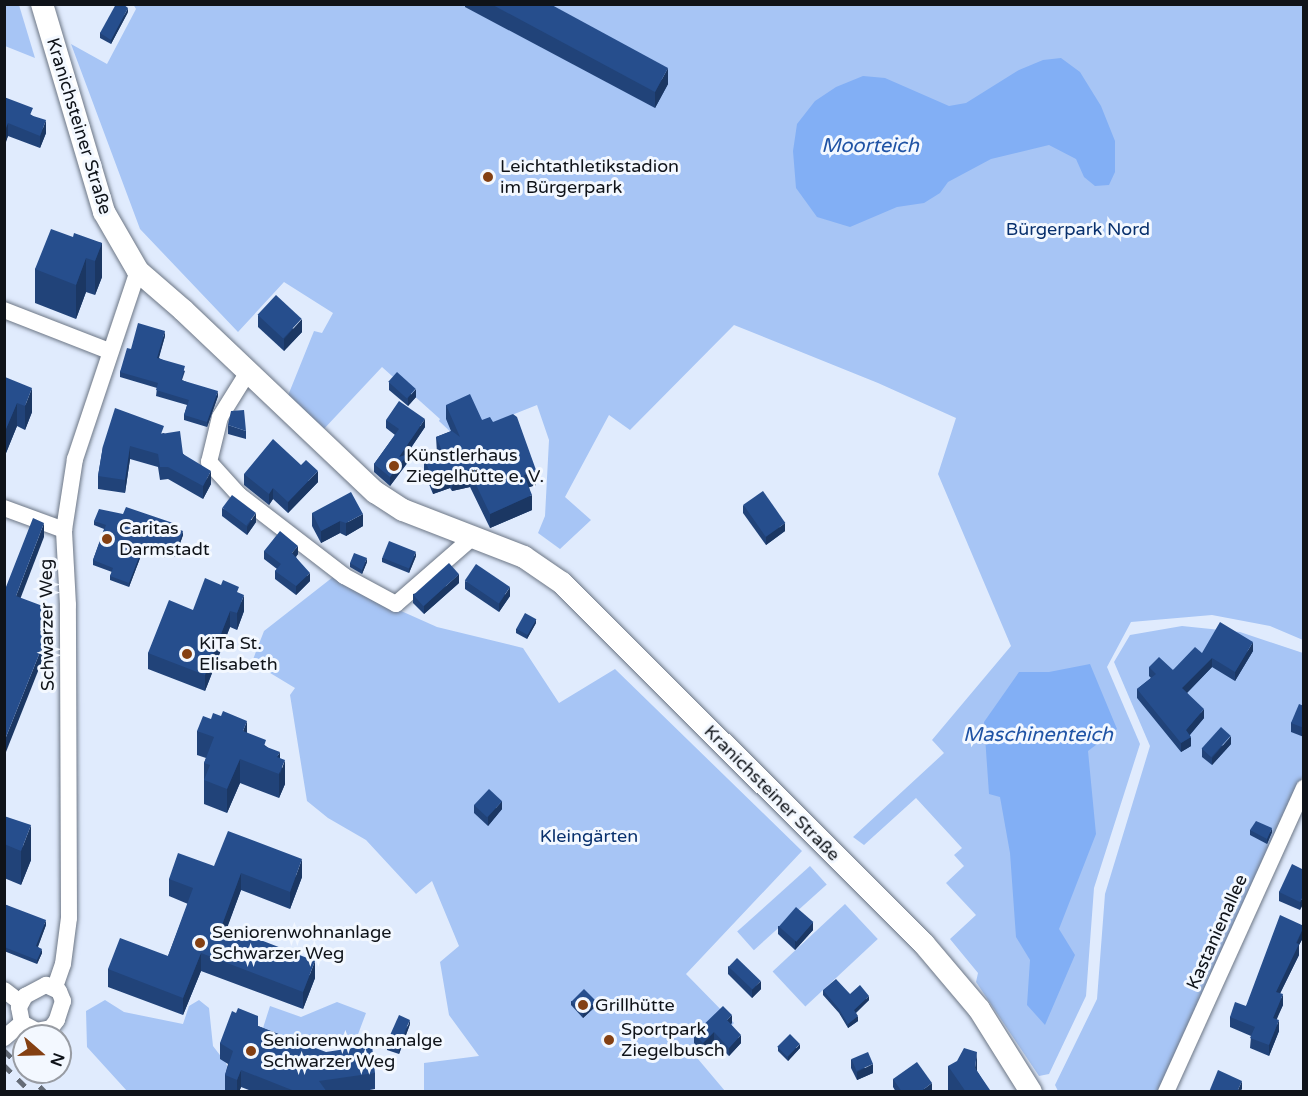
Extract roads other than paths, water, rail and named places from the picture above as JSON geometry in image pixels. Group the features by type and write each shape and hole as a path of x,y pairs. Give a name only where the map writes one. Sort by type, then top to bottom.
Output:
{"main road":[{"name":"Kranichsteiner Straße","path":"42,4 104,212 138,271 375,492 403,510 524,557 562,583 924,944 978,1009 1031,1092"}],"street":[{"name":"Schwarzer Weg","path":"54,1024 63,1001 62,995 55,987 63,964 69,918 68,605 64,530 75,459 109,351 138,271"},
{"path":"4,310 109,351"},
{"path":"248,372 220,417 209,462 239,495 344,576 396,604 473,537"},
{"path":"4,508 64,530"},
{"name":"Kastanienallee","path":"1166,1092 1304,788"},
{"path":"4,990 21,1002 38,987 45,985 55,987"},
{"name":"Schwarzer Weg","path":"15,1024 21,1002"}],"water":[{"name":"Moorteich","path":"1061,58 1080,72 1101,106 1115,141 1115,172 1109,185 1095,186 1084,177 1076,159 1049,145 991,159 948,182 940,193 924,203 897,207 850,227 817,217 796,188 793,151 797,124 815,101 836,87 863,76 885,78 949,106 966,103 1019,70 1043,60"},
{"name":"Maschinenteich","path":"1090,664 1117,729 1088,751 1096,834 1059,929 1075,955 1045,1025 1027,1005 1030,960 1016,937 1010,853 1000,797 989,794 984,722 1019,672 1049,672"}],"railway":[{"path":"4,1050 12,1058"},
{"path":"4,1065 31,1092"},
{"path":"37,1084 45,1092"}],"place":[{"name":"Leichtathletikstadion im Bürgerpark","path":"488,177"},
{"name":"Künstlerhaus Ziegelhütte e. V.","path":"394,466"},
{"name":"Caritas Darmstadt","path":"107,539"},
{"name":"KiTa St. Elisabeth","path":"187,654"},
{"name":"Seniorenwohnanlage Schwarzer Weg","path":"200,943"},
{"name":"Grillhütte","path":"583,1005"},
{"name":"Sportpark Ziegelbusch","path":"609,1040"},
{"name":"Seniorenwohnanalge Schwarzer Weg","path":"251,1051"}],"park label":[{"name":"Bürgerpark Nord","path":"1078,229"},
{"name":"Kleingärten","path":"589,836"}]}
